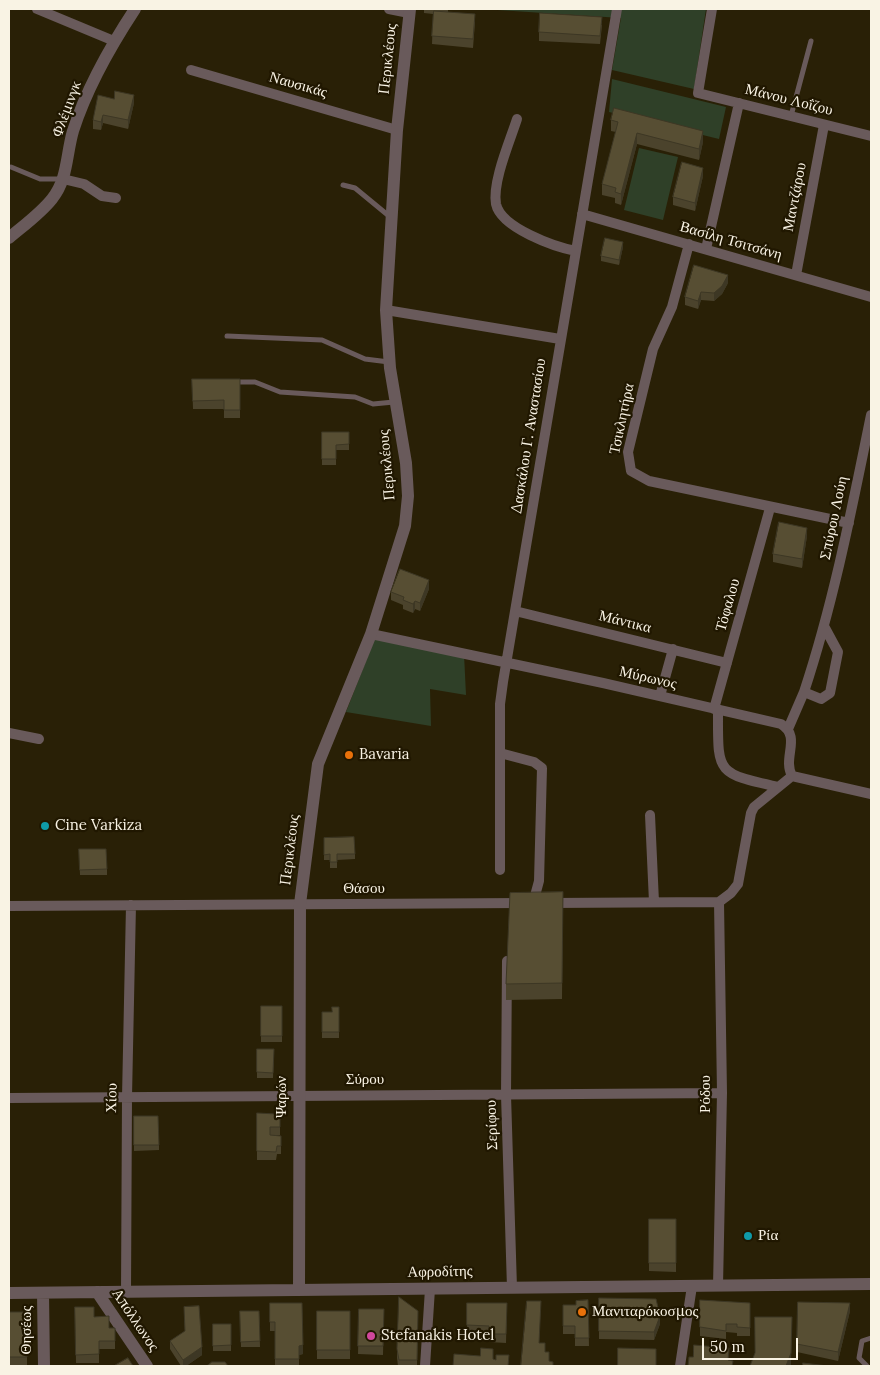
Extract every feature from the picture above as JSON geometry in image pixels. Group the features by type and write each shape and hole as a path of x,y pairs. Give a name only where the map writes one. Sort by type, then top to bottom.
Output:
{"street":[{"path":"37,9 114,41"},
{"name":"Φλέμινγκ","path":"9,238 52,199 63,180 72,133 84,102 114,41 136,9"},
{"path":"389,9 410,11"},
{"name":"Δασκάλου Γ. Αναστασίου","path":"500,870 500,704 617,9"},
{"name":"Μάνου Λοΐζου","path":"712,9 698,93 871,136"},
{"name":"Περικλέους","path":"300,904 318,764 371,634 405,526 408,496 406,463 389,362 386,310 397,130 410,11"},
{"name":"Ναυσικάς","path":"191,70 397,130"},
{"path":"706,249 739,103"},
{"path":"518,119 495,195 497,209 516,228 540,240 576,251"},
{"name":"Μαντζάρου","path":"796,275 824,125"},
{"path":"63,180 84,184 102,196 116,198"},
{"name":"Βασίλη Τσιτσάνη","path":"582,214 871,297"},
{"name":"Τσικλητήρα","path":"689,244 672,307 653,349 628,452 628,466 635,476 649,481 770,508 850,523"},
{"path":"386,310 560,339"},
{"name":"Σπύρου Λούη","path":"788,728 804,692 825,628 850,523 871,415"},
{"name":"Τόφαλου","path":"770,508 727,663 716,710 718,754 722,766 738,778 778,787"},
{"name":"Μάντικα","path":"515,611 727,663"},
{"path":"804,692 821,699 830,694 838,652 825,628"},
{"name":"Μύρωνος","path":"371,634 660,696 781,724 788,728"},
{"path":"660,696 673,650"},
{"path":"788,728 793,738 788,768 792,776"},
{"path":"9,733 39,739"},
{"path":"500,753 534,762 542,768 540,881 533,903"},
{"path":"719,902 731,894 738,884 751,814 754,807 792,776"},
{"path":"792,776 871,794"},
{"path":"650,815 654,902"},
{"name":"Θάσου","path":"9,906 719,902"},
{"name":"Ρόδου","path":"718,1286 722,1093 719,902"},
{"name":"Ψαρών","path":"299,1290 298,1096 300,904"},
{"name":"Χίου","path":"126,1292 127,1097 131,905"},
{"name":"Σερίφου","path":"507,961 506,1095 512,1288"},
{"name":"Σύρου","path":"9,1098 722,1093"},
{"name":"Αφροδίτης","path":"9,1293 871,1284"},
{"path":"680,1366 692,1286"},
{"path":"425,1366 430,1289"},
{"name":"Θησέως","path":"43,1292 44,1366"},
{"name":"Απόλλωνος","path":"97,1292 146,1366"}],"lane":[{"path":"791,116 811,41"},
{"path":"11,167 40,179 63,180"},
{"path":"343,185 355,188 391,218"},
{"path":"227,336 322,340 365,359 389,362"},
{"path":"226,382 255,382 280,392 355,397 373,404 396,402"},
{"path":"867,1366 859,1358 862,1341 871,1338"}],"green space":[{"path":"482,9 706,9 694,89 612,70 621,18"},
{"path":"612,79 726,107 719,139 609,112"},
{"path":"639,148 678,157 663,220 624,210"},
{"path":"377,633 464,654 466,695 430,689 431,726 346,712"}],"building":[{"path":"434,11 475,14 473,39 432,36"},
{"path":"540,13 602,17 600,36 539,32"},
{"path":"115,91 134,95 128,120 103,115 101,122 93,120 98,95 114,99"},
{"path":"614,108 703,131 699,149 637,133 621,194 615,192 616,188 602,184 618,122 611,120"},
{"path":"682,162 703,168 695,203 673,197"},
{"path":"605,238 623,242 619,260 601,256"},
{"path":"694,265 728,275 722,286 714,293 701,292 698,301 685,297"},
{"path":"192,379 240,379 240,410 224,410 224,400 193,401"},
{"path":"322,432 349,432 349,444 336,445 336,459 322,459"},
{"path":"779,522 807,528 802,559 773,554"},
{"path":"400,569 429,580 420,603 415,601 413,604 403,600 404,597 391,592"},
{"path":"354,837 355,854 337,854 337,862 330,862 330,854 324,855 324,838"},
{"path":"79,849 106,849 107,869 80,870"},
{"path":"563,892 562,983 506,984 510,893"},
{"path":"261,1006 282,1006 282,1036 261,1036"},
{"path":"332,1007 339,1007 339,1032 322,1032 322,1012 332,1012"},
{"path":"257,1049 274,1049 273,1073 257,1072"},
{"path":"257,1113 277,1114 277,1117 280,1117 280,1127 270,1127 270,1135 281,1136 281,1146 277,1146 276,1152 257,1151"},
{"path":"134,1116 158,1116 159,1145 134,1145"},
{"path":"649,1219 676,1219 676,1263 649,1263"},
{"path":"399,1297 418,1311 417,1360 399,1360 397,1349"},
{"path":"599,1298 656,1299 660,1316 654,1332 599,1331"},
{"path":"588,1300 589,1338 575,1338 575,1326 563,1326 563,1305 576,1305 576,1301"},
{"path":"700,1300 750,1303 750,1328 737,1327 737,1324 726,1324 726,1331 700,1327"},
{"path":"527,1301 541,1301 539,1343 545,1343 545,1352 549,1352 549,1361 553,1362 553,1366 521,1366"},
{"path":"798,1302 850,1303 838,1352 797,1344"},
{"path":"270,1303 302,1303 303,1345 299,1346 299,1359 275,1359 275,1322 270,1322"},
{"path":"467,1303 507,1303 506,1334 489,1334 489,1326 467,1325"},
{"path":"199,1306 202,1347 183,1360 170,1341 185,1331 184,1307"},
{"path":"75,1307 94,1307 94,1317 109,1316 109,1328 115,1328 115,1341 99,1341 99,1354 76,1355"},
{"name":"Stefanakis Hotel","path":"359,1309 384,1309 383,1346 358,1346"},
{"path":"240,1311 259,1311 260,1341 241,1342"},
{"path":"317,1311 350,1311 350,1350 317,1350"},
{"path":"9,1312 27,1312 27,1357 9,1357"},
{"path":"755,1317 792,1317 791,1353 786,1366 750,1366 755,1353"},
{"path":"213,1324 231,1324 231,1345 213,1346"},
{"path":"694,1345 729,1348 728,1360 733,1361 732,1366 688,1366 689,1357 693,1357"},
{"path":"481,1348 493,1349 493,1359 496,1360 496,1355 509,1355 508,1366 453,1366 454,1354 480,1356"},
{"path":"618,1348 656,1349 656,1366 618,1366"},
{"path":"128,1358 133,1366 114,1366"},
{"path":"212,1362 225,1362 228,1366 207,1366"},
{"path":"803,1363 828,1366 803,1366"}],"place":[{"name":"Bavaria","path":"349,755"},
{"name":"Cine Varkiza","path":"45,826"},
{"name":"Ρία","path":"748,1236"},
{"name":"Μανιταρόκοσμος","path":"582,1312"},
{"name":"Stefanakis Hotel","path":"371,1336"}]}
